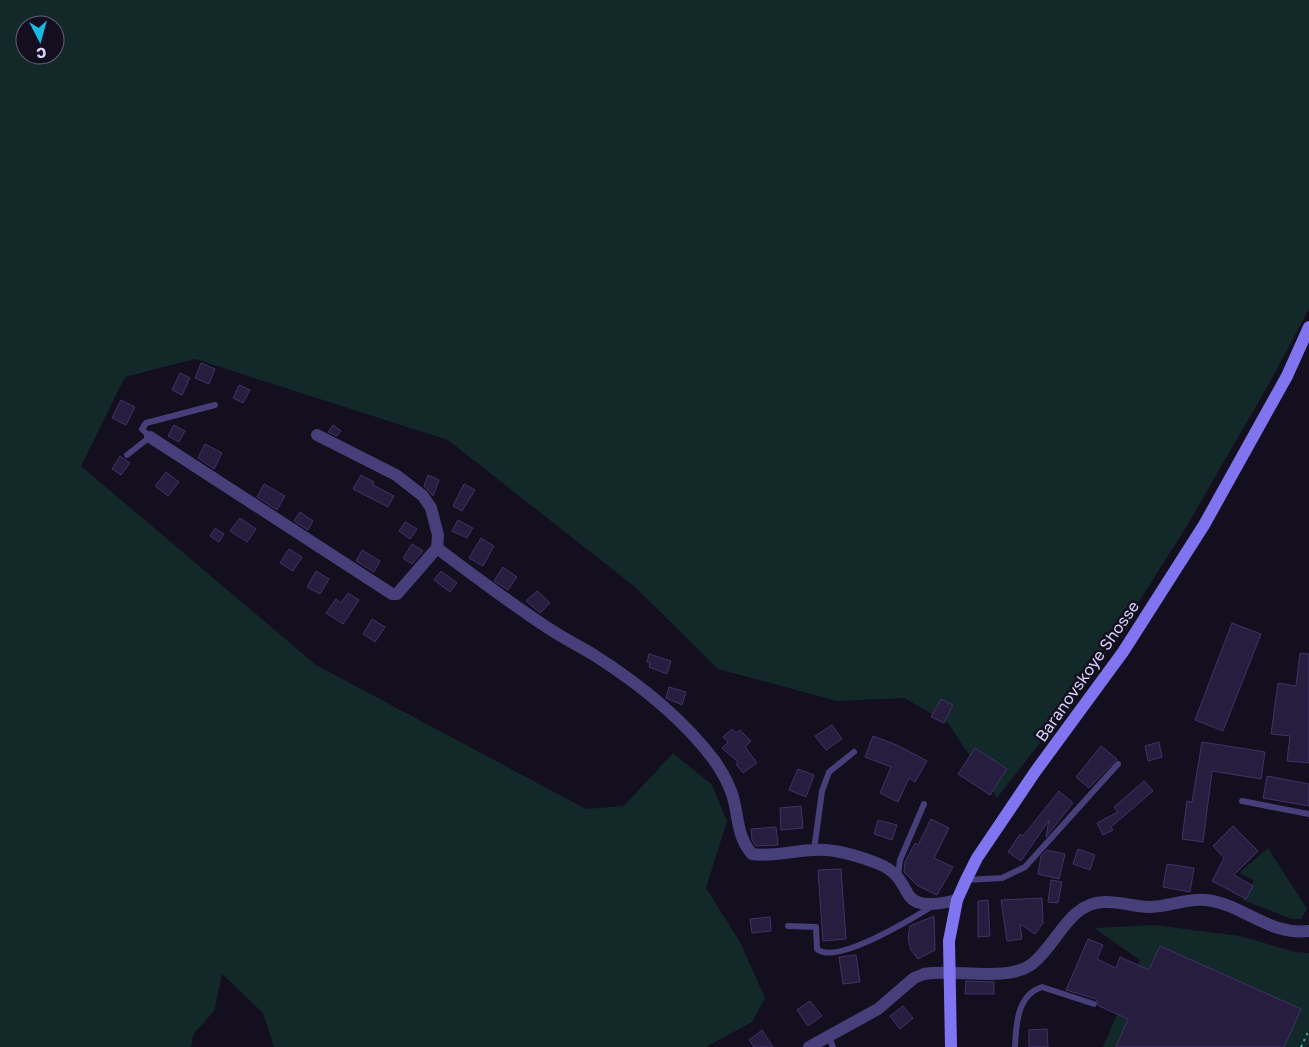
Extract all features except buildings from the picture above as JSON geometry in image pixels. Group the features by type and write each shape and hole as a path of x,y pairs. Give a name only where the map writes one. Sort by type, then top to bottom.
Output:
{"main road":[{"name":"Baranovskoye Shosse","path":"951,1047 949,941 957,900 966,880 977,858 1035,772 1124,652 1204,525 1287,376 1309,327"}],"street":[{"path":"150,438 392,594 397,594 437,548 435,518 431,508 423,496 396,476 317,435"},
{"path":"437,548 510,603 595,656 635,685 692,734 724,775 732,794 740,835 745,846 752,854 764,856 814,850 854,856 882,865 898,878 907,895 925,905 936,905 957,900"},
{"path":"809,1047 831,1041 878,1009 914,978 930,972 1003,972 1021,969 1032,964 1078,910 1089,904 1104,902 1146,907 1205,900 1228,905 1281,930 1309,931"}],"lane":[{"path":"127,455 150,438 142,429 146,423 215,405"},
{"path":"814,850 822,791 829,772 854,752"},
{"path":"966,880 1002,878 1025,867 1118,764"},
{"path":"1242,800 1309,814"},
{"path":"898,878 900,860 924,804"},
{"path":"788,926 816,927 817,949 821,952 829,952 855,946 892,930 936,905"},
{"path":"1015,1047 1019,1010 1029,994 1034,990 1042,987 1094,1004"}],"path":[{"path":"1301,1047 1309,1030"}],"green space":[{"path":"0,0 1309,0 1309,309 1270,382 1185,529 1091,677 997,798 948,723 904,698 837,701 718,669 635,587 448,440 195,359 125,377 81,466 316,665 586,809 624,806 673,753 712,785 727,821 706,888 740,942 765,998 752,1022 706,1047 274,1047 263,1013 222,974 214,1011 193,1035 191,1047 0,1047"},
{"path":"1268,848 1307,909 1301,919 1292,919 1243,900 1254,880 1239,873"},
{"path":"1154,925 1240,936 1295,952 1309,953 1309,1047 1103,1047 1140,960 1094,928"}]}
